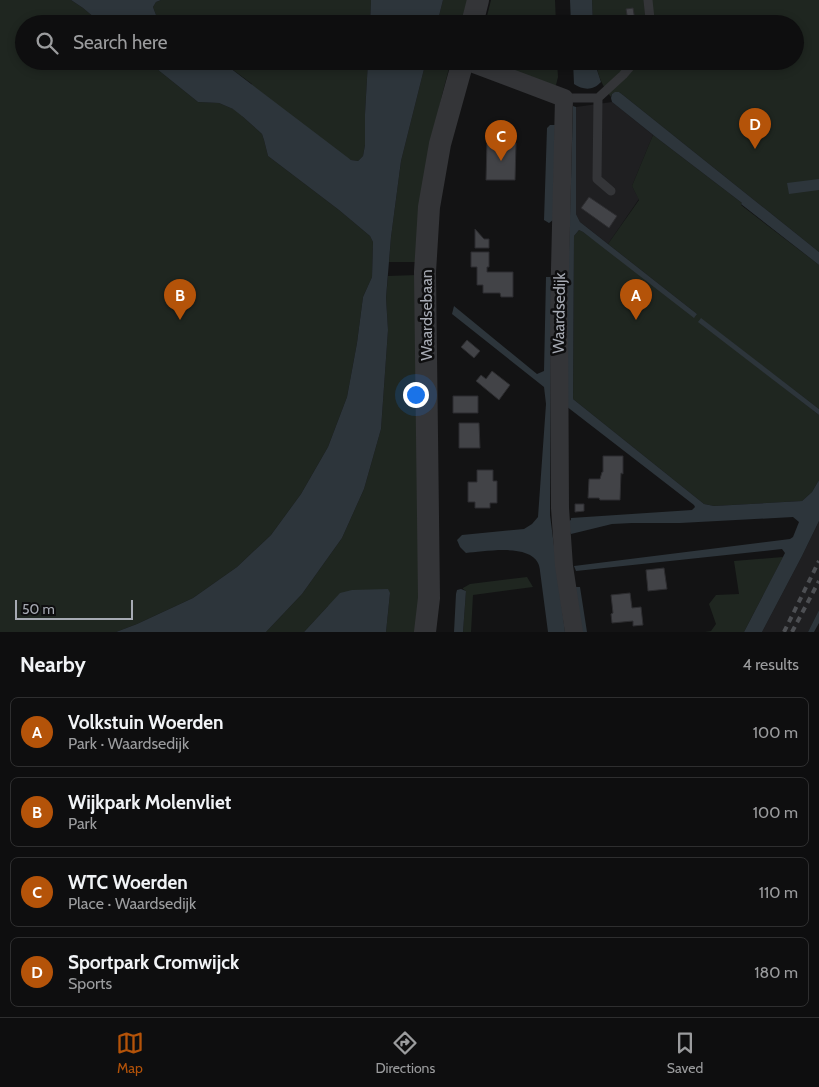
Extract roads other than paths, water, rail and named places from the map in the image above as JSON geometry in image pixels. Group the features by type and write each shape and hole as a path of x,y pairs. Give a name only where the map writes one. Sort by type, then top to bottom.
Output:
{"street":[{"path":"474,15 478,0"},
{"name":"Waardsebaan","path":"425,632 429,598 425,272 429,206 440,144 461,70"},
{"path":"488,70 564,98"},
{"name":"Waardsedijk","path":"564,98 559,312 560,508 564,566 574,632"}],"lane":[{"path":"648,0 650,15"},
{"path":"564,98 598,98 627,70"},
{"path":"598,98 597,179 611,191"}],"railway":[{"path":"784,632 819,561"},
{"path":"792,632 819,581"}],"place":[{"name":"Sportpark Cromwijck","path":"755,149"},
{"name":"WTC Woerden","path":"501,161"},
{"name":"Wijkpark Molenvliet","path":"180,320"},
{"name":"Volkstuin Woerden","path":"636,320"}]}
